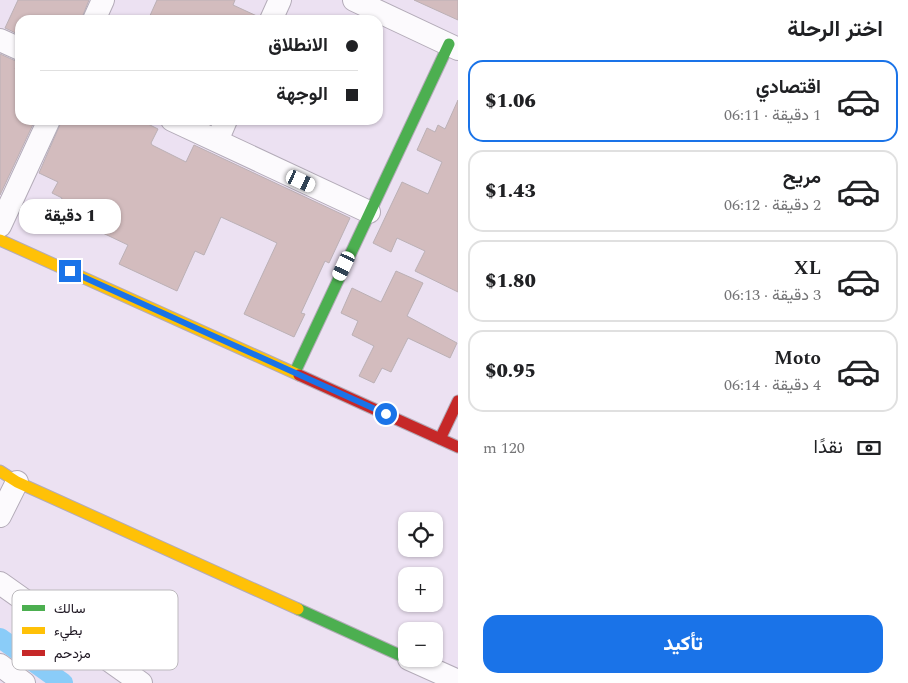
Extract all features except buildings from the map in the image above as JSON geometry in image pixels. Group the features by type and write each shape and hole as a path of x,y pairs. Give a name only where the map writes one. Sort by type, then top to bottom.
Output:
{"street":[{"path":"96,15 104,0"},
{"path":"273,15 280,0"},
{"path":"295,372 369,212 453,47 354,0"},
{"path":"0,40 15,47"},
{"path":"0,226 47,125"},
{"path":"183,125 369,212"},
{"path":"217,141 224,125"},
{"path":"0,240 458,447"},
{"path":"440,439 458,401"},
{"path":"0,516 8,476 398,654"},
{"path":"0,583 12,592"},
{"path":"0,665 24,683"},
{"path":"427,667 458,681"},
{"path":"123,670 141,683"}],"waterway":[{"path":"0,638 12,647"},
{"path":"45,670 63,683"}],"traffic: fast":[{"path":"295,372 449,44"},
{"path":"298,609 398,654"}],"traffic: slow":[{"path":"0,240 299,375"},
{"path":"0,471 17,482 298,609"}],"traffic: jam":[{"path":"299,375 458,447"},
{"path":"440,439 458,401"}],"route":[{"path":"70,271 386,414"}]}
